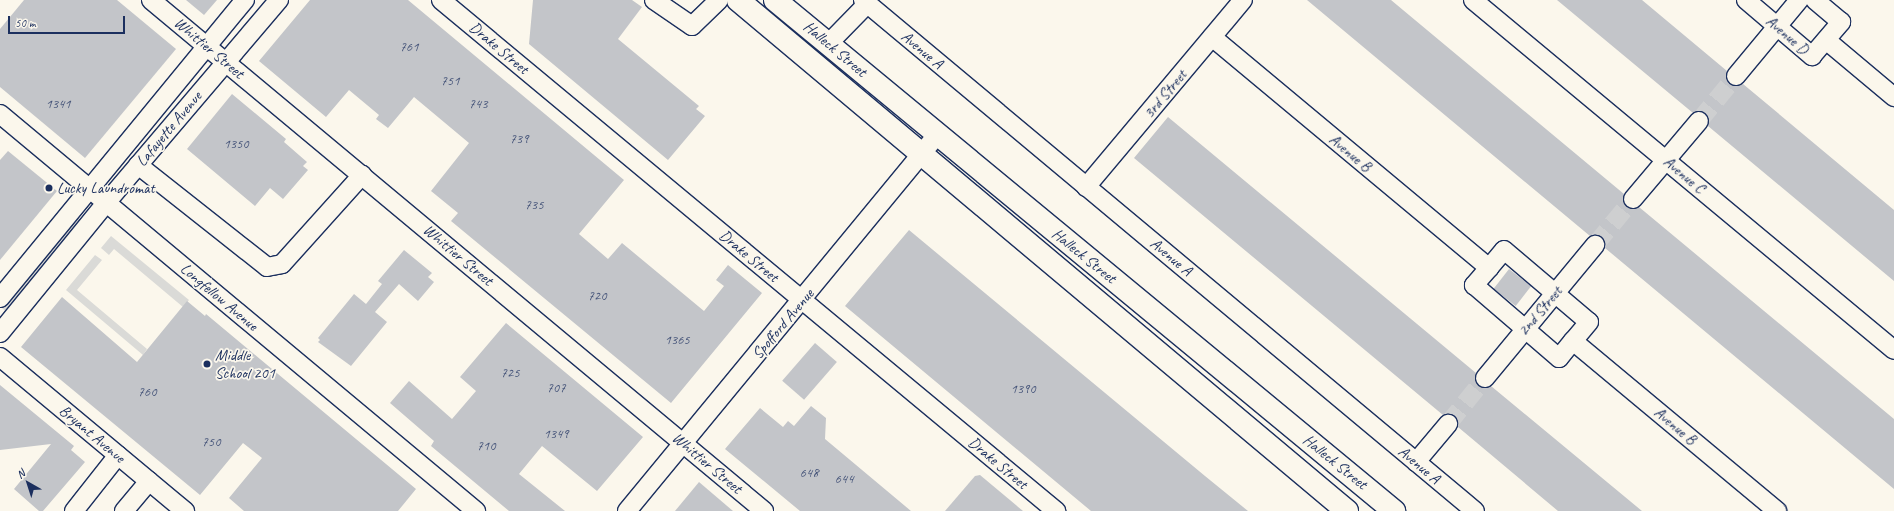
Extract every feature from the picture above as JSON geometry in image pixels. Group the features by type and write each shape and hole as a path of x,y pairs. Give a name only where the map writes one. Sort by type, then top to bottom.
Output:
{"main road":[{"name":"Halleck Street","path":"738,0 1347,511"},
{"name":"Halleck Street","path":"775,0 1394,511"}],"street":[{"name":"Whittier Street","path":"151,0 764,511"},
{"name":"Lafayette Avenue","path":"0,298 88,188 245,0"},
{"name":"Lafayette Avenue","path":"0,333 138,164 279,0"},
{"name":"Drake Street","path":"441,0 1056,511"},
{"path":"654,0 689,26 694,25 719,0"},
{"name":"3rd Street","path":"1086,187 1243,0"},
{"name":"Avenue C","path":"1473,0 1894,350"},
{"name":"Avenue D","path":"1746,0 1812,56 1841,22 1815,0"},
{"path":"1736,76 1799,0"},
{"name":"Avenue A","path":"828,44 865,2 1474,511"},
{"name":"Avenue B","path":"1212,38 1489,268"},
{"name":"Avenue D","path":"1826,40 1894,97"},
{"name":"Longfellow Avenue","path":"0,114 476,511"},
{"path":"1633,199 1699,121"},
{"name":"Spofford Avenue","path":"628,511 937,135"},
{"path":"138,164 267,267 282,264 362,175"},
{"name":"2nd Street","path":"1485,378 1595,245"},
{"path":"1504,250 1589,322 1559,358 1474,285 1489,268 1504,250"},
{"name":"Avenue B","path":"1573,341 1777,511"},
{"name":"Bryant Avenue","path":"0,357 185,511"},
{"path":"1416,462 1448,424"},
{"path":"74,511 118,455"},
{"path":"124,511 149,481"}],"shaded area":[{"path":"76,216 83,222 5,311 0,306 0,303"},
{"path":"111,236 189,300 183,307 114,249 109,255 101,248"},
{"path":"95,255 102,260 77,290 147,349 143,355 66,290"}],"building":[{"path":"24,0 117,0 176,49 85,158 0,87 0,29"},
{"path":"186,0 217,0 204,15"},
{"path":"310,0 408,0 624,180 579,234 608,259 622,243 704,311 724,286 716,280 728,265 762,293 671,403 451,221 458,213 431,191 469,143 414,97 388,128 376,119 379,115 349,90 326,117 259,61"},
{"path":"533,0 632,0 642,7 618,39 699,106 696,109 705,116 668,160 529,44"},
{"path":"1307,0 1391,0 1624,194 1623,202 1627,207 1632,209 1639,207 1894,419 1894,489 1605,248 1601,237 1590,236"},
{"path":"1557,0 1642,0 1727,71 1726,79 1729,84 1735,86 1743,84 1894,210 1894,281 1708,126 1709,118 1705,113 1700,111 1693,113"},
{"path":"232,94 286,139 284,142 307,162 303,166 308,170 283,199 270,188 255,206 187,149"},
{"path":"1168,117 1476,373 1475,381 1479,386 1484,388 1491,386 1642,511 1558,511 1458,427 1458,421 1454,416 1443,415 1134,158"},
{"path":"8,151 57,191 0,260 0,160"},
{"path":"909,230 1248,511 1091,511 845,306"},
{"path":"404,250 432,273 428,277 434,282 418,301 399,284 375,312 387,322 351,366 318,342 320,340 318,338 354,294 366,304 382,284 378,281"},
{"path":"1509,269 1531,286 1516,306 1494,289"},
{"path":"62,297 137,362 187,301 205,316 206,314 416,489 398,511 244,511 229,498 262,458 243,443 200,495 21,347"},
{"path":"506,323 643,437 597,491 542,446 519,474 565,511 509,511 431,446 434,441 390,403 409,381 452,419 476,391 460,377"},
{"path":"815,343 837,362 804,400 782,381"},
{"path":"0,385 74,446 71,450 85,462 43,511 39,511 14,489 51,444 0,450"},
{"path":"811,406 826,418 825,439 911,511 800,511 725,449 760,408 783,427 788,421 794,426"},
{"path":"980,475 1023,511 945,511 975,476"},
{"path":"699,482 733,511 675,511"}],"tunnel":[{"path":"1699,121 1736,76"},
{"path":"1595,245 1633,199"},
{"path":"1448,424 1485,378"}],"place":[{"name":"Lucky Laundromat","path":"49,188"},
{"name":"Middle School 201","path":"207,364"}]}
